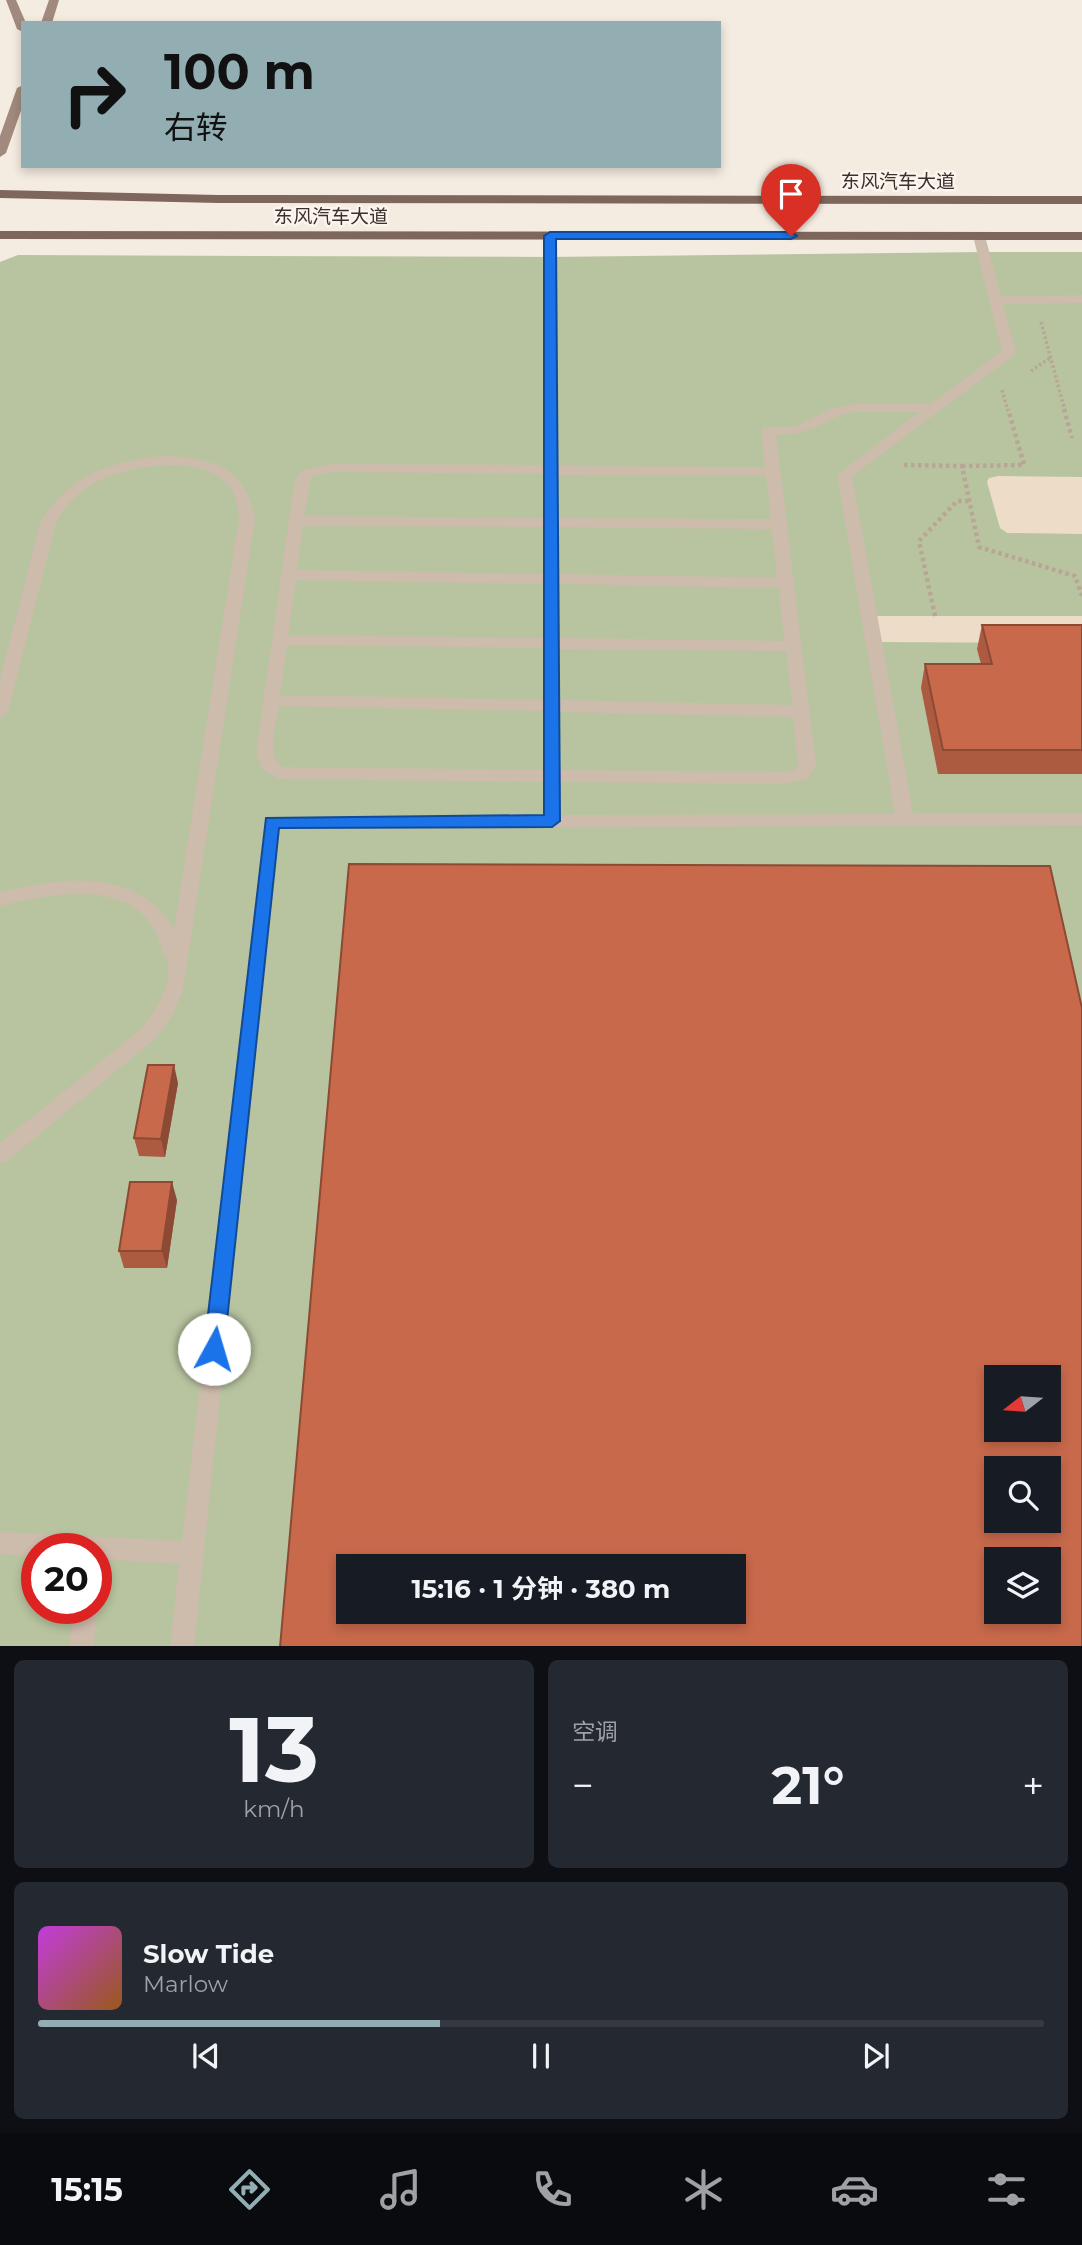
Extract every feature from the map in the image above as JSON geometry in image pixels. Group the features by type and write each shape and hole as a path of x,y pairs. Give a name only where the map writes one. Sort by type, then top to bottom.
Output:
{"main road":[{"name":"东风汽车大道","path":"0,194 218,199 1082,200"},
{"name":"东风汽车大道","path":"0,235 1082,236"}],"street":[{"path":"11,0 21,24"},
{"path":"47,21 54,0"},
{"path":"0,153 21,94"}],"lane":[{"path":"550,236 552,821"},
{"path":"905,818 844,475 1009,352 979,236"},
{"path":"996,300 1082,299"},
{"path":"773,472 331,468 305,474 288,575 264,753 268,765 279,773 552,777 800,776 807,766 801,711 793,646 786,583 779,524 773,472 768,430 809,428 836,412 852,408 934,408"},
{"path":"0,712 48,523 57,506 87,481 115,468 153,461 190,462 219,473 239,488 247,518 174,990 163,1014 148,1034 0,1155"},
{"path":"296,521 779,524"},
{"path":"288,575 786,583"},
{"path":"279,640 793,646"},
{"path":"271,700 801,711"},
{"path":"182,1646 271,822 1082,819"},
{"path":"0,899 62,886 98,887 129,895 154,915 172,941 177,976"},
{"path":"0,1543 21,1544"},
{"path":"112,1549 192,1553"},
{"path":"80,1646 84,1624"}],"path":[{"path":"1050,318 1042,320 1040,325 1072,438"},
{"path":"1021,378 1050,358"},
{"path":"992,398 1012,384"},
{"path":"906,457 895,465 1024,465 1002,390"},
{"path":"962,466 979,547 1075,576 1082,596"},
{"path":"935,616 919,541 957,501 969,501"}],"green space":[{"path":"1082,252 1082,1646 0,1646 0,262 18,255 550,257"}],"shaded area":[{"path":"1082,477 1082,534 1007,533 1000,528 987,482 989,478"},
{"path":"869,616 1082,616 1082,643 874,642"}],"building":[{"path":"982,625 1082,625 1082,750 943,750 925,664 992,664"},
{"path":"349,864 1050,866 1082,1008 1082,1646 280,1646"},
{"path":"148,1065 174,1065 161,1139 134,1138"},
{"path":"130,1182 172,1182 162,1251 119,1251"}],"route":[{"path":"214,1349 271,822 552,821 550,236 791,236"}]}
